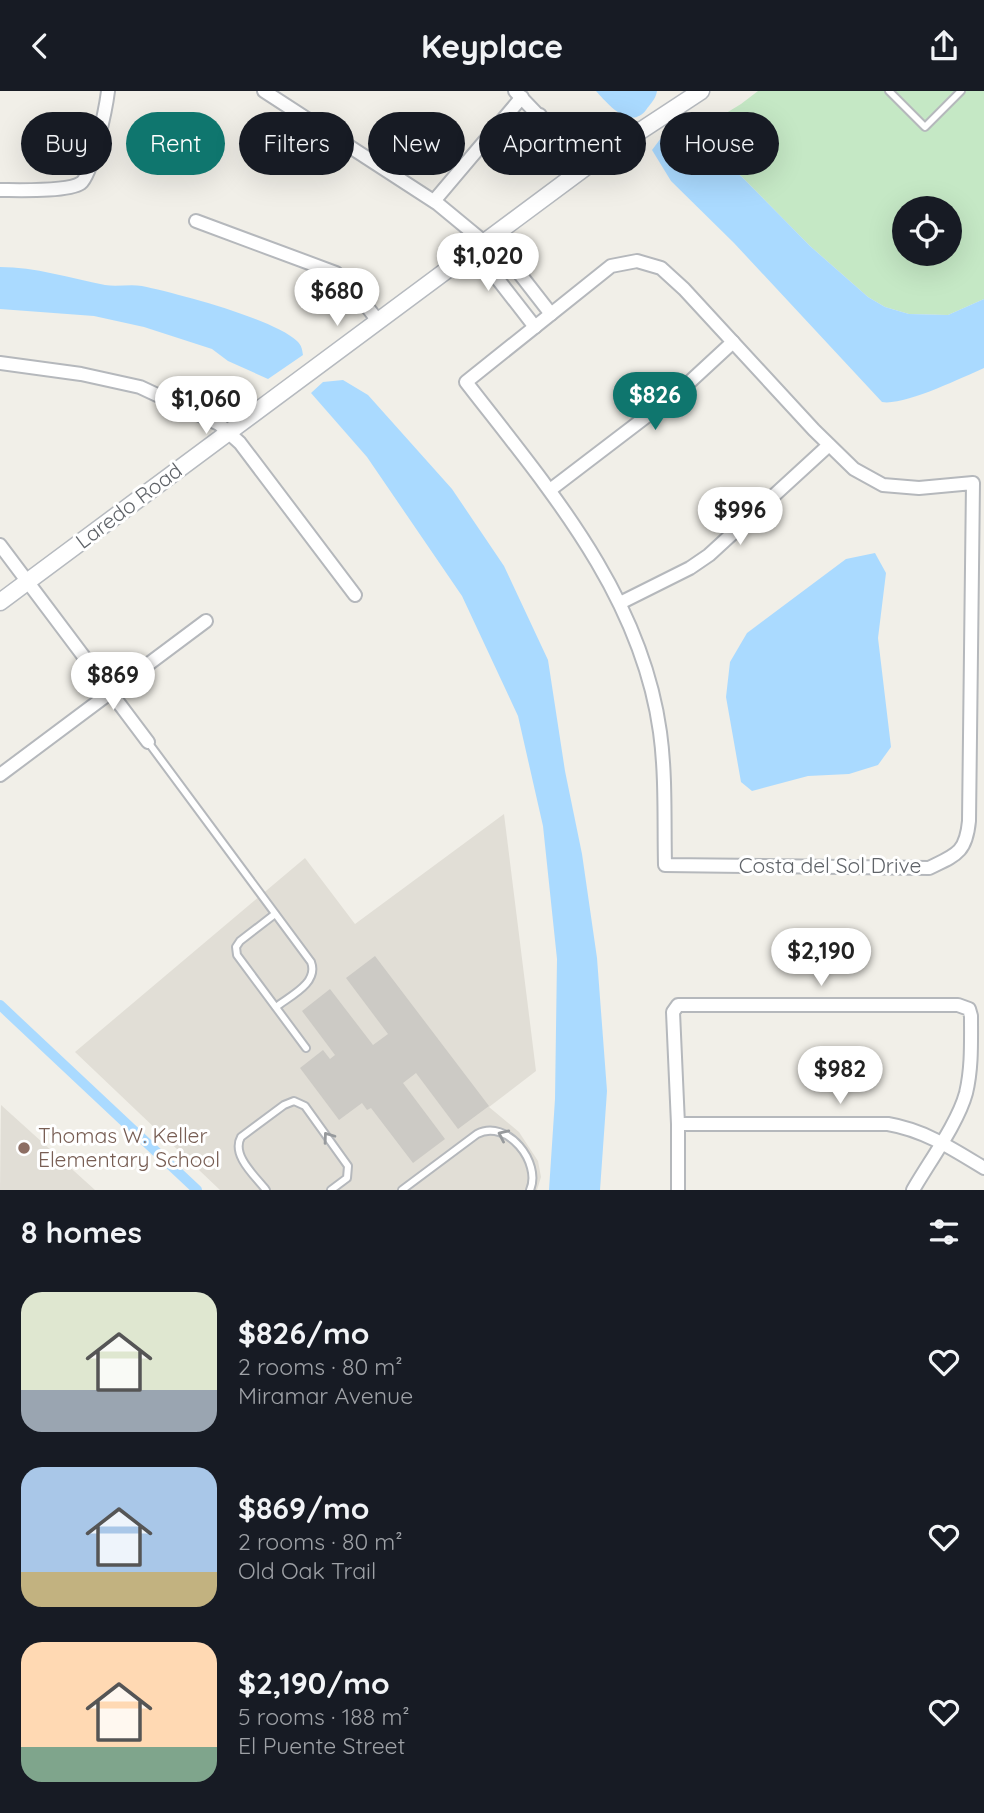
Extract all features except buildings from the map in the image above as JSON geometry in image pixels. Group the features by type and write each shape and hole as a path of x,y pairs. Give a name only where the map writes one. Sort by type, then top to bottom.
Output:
{"street":[{"path":"0,190 69,187 84,181 92,166 108,91"},
{"path":"264,91 433,201 484,243 502,251 551,314"},
{"name":"Laredo Road","path":"646,127 701,91"},
{"path":"506,112 518,94 537,112"},
{"path":"433,201 479,147"},
{"name":"Laredo Road","path":"0,603 575,175"},
{"path":"196,221 335,273 355,291 378,321"},
{"path":"484,243 486,264 535,327"},
{"name":"Costa del Sol Drive","path":"637,261 661,268 854,469 883,485 919,488 973,483 969,821 967,841 953,857 929,868 664,865 660,731 646,669 620,603 599,562 550,490 466,382 551,314 611,267 637,261"},
{"path":"550,490 681,390 733,342"},
{"path":"0,363 81,373 140,387 166,397 229,431 355,595"},
{"path":"620,603 690,568 709,555 829,445"},
{"path":"0,545 148,742"},
{"path":"0,775 206,621"},
{"path":"678,1190 675,1007 690,1004 958,1005 969,1009 971,1016 970,1073 965,1096 913,1190"},
{"path":"678,1124 888,1124 941,1142 984,1168"}],"lane":[{"path":"889,91 925,127 961,91"},
{"path":"148,742 311,962 313,969 307,983 276,1007"},
{"path":"275,913 240,941 236,951 239,959 306,1048"},
{"path":"266,1190 240,1156 237,1147 241,1137 289,1102 302,1104 346,1162 349,1174 331,1190"},
{"path":"402,1190 477,1134 489,1130 510,1136 528,1161 533,1173 530,1190"}],"shaded area":[{"path":"504,814 536,1071 489,1107 519,1132 538,1161 541,1177 537,1190 220,1190 75,1052 305,858 355,924"},
{"name":"Thomas W. Keller Elementary School","path":"1,1105 95,1190 0,1190"}],"green space":[{"path":"758,91 984,91 984,299 948,315 909,314 885,307 868,297 810,246 740,175 779,175 779,112 728,112"}],"water":[{"path":"596,91 657,91 644,112 618,112"},
{"path":"660,139 660,163 652,150"},
{"path":"667,175 740,175 810,246 868,297 885,307 909,314 948,315 984,299 984,368 918,396 882,402 734,243"},
{"path":"0,267 39,271 105,285 142,286 200,301 268,324 299,343 303,355 268,379 228,361 212,349 144,327 94,316 0,309"},
{"path":"343,380 368,395 452,489 504,566 548,660 597,958 607,1091 600,1190 549,1190 555,1099 557,959 543,826 518,716 462,596 367,457 311,393 323,382"},
{"path":"875,553 886,573 878,638 891,747 878,765 849,774 808,776 752,791 741,782 726,697 730,662 747,633 846,559"}],"waterway":[{"path":"0,1005 197,1190"}],"place":[{"name":"Thomas W. Keller Elementary School","path":"24,1148"}]}
